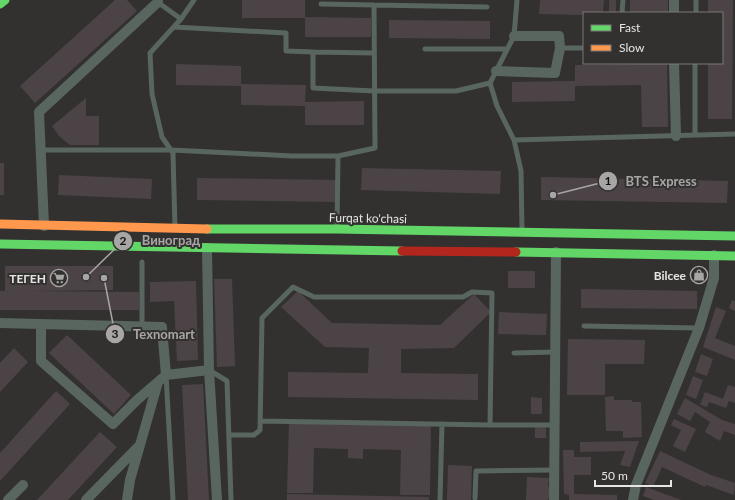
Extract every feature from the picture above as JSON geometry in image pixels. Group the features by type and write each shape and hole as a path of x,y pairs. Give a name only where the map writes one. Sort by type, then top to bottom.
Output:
{"main road":[{"path":"0,4 4,0"},
{"name":"Furqat ko'chasi","path":"0,224 205,230 337,229 735,236"},
{"path":"0,244 735,256"}],"street":[{"path":"674,0 674,12"},
{"path":"44,226 39,112 157,1"},
{"path":"496,71 555,73 560,48 559,36 514,36"},
{"path":"674,64 676,136"},
{"path":"207,248 210,370 217,500"},
{"path":"554,500 556,252"},
{"path":"633,500 636,485 699,328 714,278 714,255"},
{"path":"0,323 162,327 166,375"},
{"path":"41,325 41,361 113,424 137,400 166,375 210,370"},
{"path":"126,500 139,446 158,382"},
{"path":"86,500 139,446"},
{"path":"8,500 23,485"}],"lane":[{"path":"517,0 514,36 490,83 497,106 514,140 521,171 522,232"},
{"path":"622,12 623,0"},
{"path":"696,0 696,12"},
{"path":"157,1 181,19"},
{"path":"175,228 172,150 162,137 152,94 150,53 195,1"},
{"path":"321,4 487,7"},
{"path":"41,150 172,150 292,156 338,156 375,148 374,5"},
{"path":"174,27 286,33 286,51 374,52"},
{"path":"425,48 507,49"},
{"path":"560,48 583,48"},
{"path":"313,52 313,88 374,91 456,91 490,83"},
{"path":"695,64 695,135"},
{"path":"514,140 735,134"},
{"path":"337,229 338,156"},
{"path":"142,262 142,327"},
{"path":"229,435 254,435 260,430 262,318 293,287 314,297 463,297 472,292 492,293 490,425"},
{"path":"584,326 699,328"},
{"path":"514,353 555,352"},
{"path":"210,370 228,381 231,500"},
{"path":"166,375 173,500"},
{"path":"260,421 554,425"},
{"path":"440,500 442,424"},
{"path":"475,498 476,471 554,470"}],"building":[{"path":"115,0 127,0 137,11 35,103 20,86"},
{"path":"242,0 305,0 305,18 242,18"},
{"path":"540,0 604,0 603,12 583,12 583,15 539,14"},
{"path":"609,0 616,0 616,12 609,12"},
{"path":"630,0 668,0 668,12 630,12"},
{"path":"708,0 733,0 732,119 708,119 708,64 723,64 723,12 708,12"},
{"path":"305,17 371,18 371,37 305,37"},
{"path":"389,20 490,21 490,39 389,38"},
{"path":"176,64 241,66 241,84 306,85 305,102 364,101 364,125 305,125 305,106 241,105 241,86 176,85"},
{"path":"667,64 668,127 642,127 641,85 575,86 575,101 512,102 512,82 575,81 575,65"},
{"path":"86,98 86,116 99,116 99,145 70,145 59,136 52,126"},
{"path":"0,163 4,163 4,195 0,195"},
{"path":"362,168 501,171 500,194 361,190"},
{"path":"59,175 152,179 151,199 58,195"},
{"path":"541,177 728,181 727,203 541,200"},
{"path":"197,178 336,180 336,202 197,200"},
{"path":"5,266 113,266 113,290 31,291 139,292 139,310 0,310 0,291 5,291"},
{"path":"508,271 535,271 535,288 508,288"},
{"path":"214,279 232,279 235,366 217,367"},
{"path":"196,281 198,360 177,361 174,301 150,302 150,282"},
{"path":"581,289 697,291 697,309 581,308"},
{"path":"298,291 332,323 440,325 474,294 491,312 454,348 401,349 401,373 478,374 478,400 288,397 288,372 368,373 369,348 325,347 281,307"},
{"path":"732,300 735,301 735,311 729,308"},
{"path":"716,307 726,311 715,338 735,346 735,360 703,347"},
{"path":"499,312 547,314 546,335 498,334"},
{"path":"67,335 131,395 114,414 49,353"},
{"path":"568,339 645,340 644,364 605,364 605,395 567,395"},
{"path":"14,348 28,362 0,392 0,363"},
{"path":"701,354 713,359 707,376 695,372"},
{"path":"693,376 703,380 696,399 686,395"},
{"path":"203,384 209,500 188,500 182,385"},
{"path":"728,385 735,387 735,403 729,401 726,408 709,402 707,407 700,405 705,392 723,399"},
{"path":"56,391 70,404 0,481 0,453"},
{"path":"614,396 614,400 632,400 632,402 641,402 642,437 623,438 623,431 606,431 605,397"},
{"path":"531,397 542,398 542,414 531,414"},
{"path":"685,398 722,420 735,424 735,435 724,431 720,441 705,432 710,422 695,412 690,421 677,414"},
{"path":"674,419 696,429 685,452 673,446 681,430 671,425"},
{"path":"289,421 431,424 430,495 400,495 401,450 363,449 363,459 348,458 348,449 314,448 313,493 287,493"},
{"path":"535,427 546,427 546,438 535,438"},
{"path":"100,432 117,447 68,500 37,500"},
{"path":"639,441 630,467 620,465 625,451 580,452 580,442"},
{"path":"563,450 574,450 574,457 591,457 591,475 574,475 574,494 617,495 617,500 569,500 569,495 564,494"},
{"path":"660,451 711,475 735,483 734,495 706,485 705,487 662,467 653,487 645,483"},
{"path":"448,465 472,466 471,500 447,500"},
{"path":"527,477 549,478 548,487 552,487 552,498 548,498 548,500 526,500"},
{"path":"646,487 681,500 654,500 643,496"},
{"path":"287,494 429,497 429,500 287,500"}],"traffic: fast":[{"path":"0,4 5,0"},
{"path":"207,229 337,229 735,236"},
{"path":"0,244 402,251"},
{"path":"516,252 735,256"}],"traffic: slow":[{"path":"0,224 207,229"}],"traffic: jam":[{"path":"402,251 516,252"}],"place":[{"name":"BTS Express","path":"553,195"},
{"name":"Bilcee","path":"699,275"},
{"name":"Виноград","path":"86,277"},
{"name":"ТЕГЕН","path":"59,278"},
{"name":"Texnomart","path":"104,278"}]}
